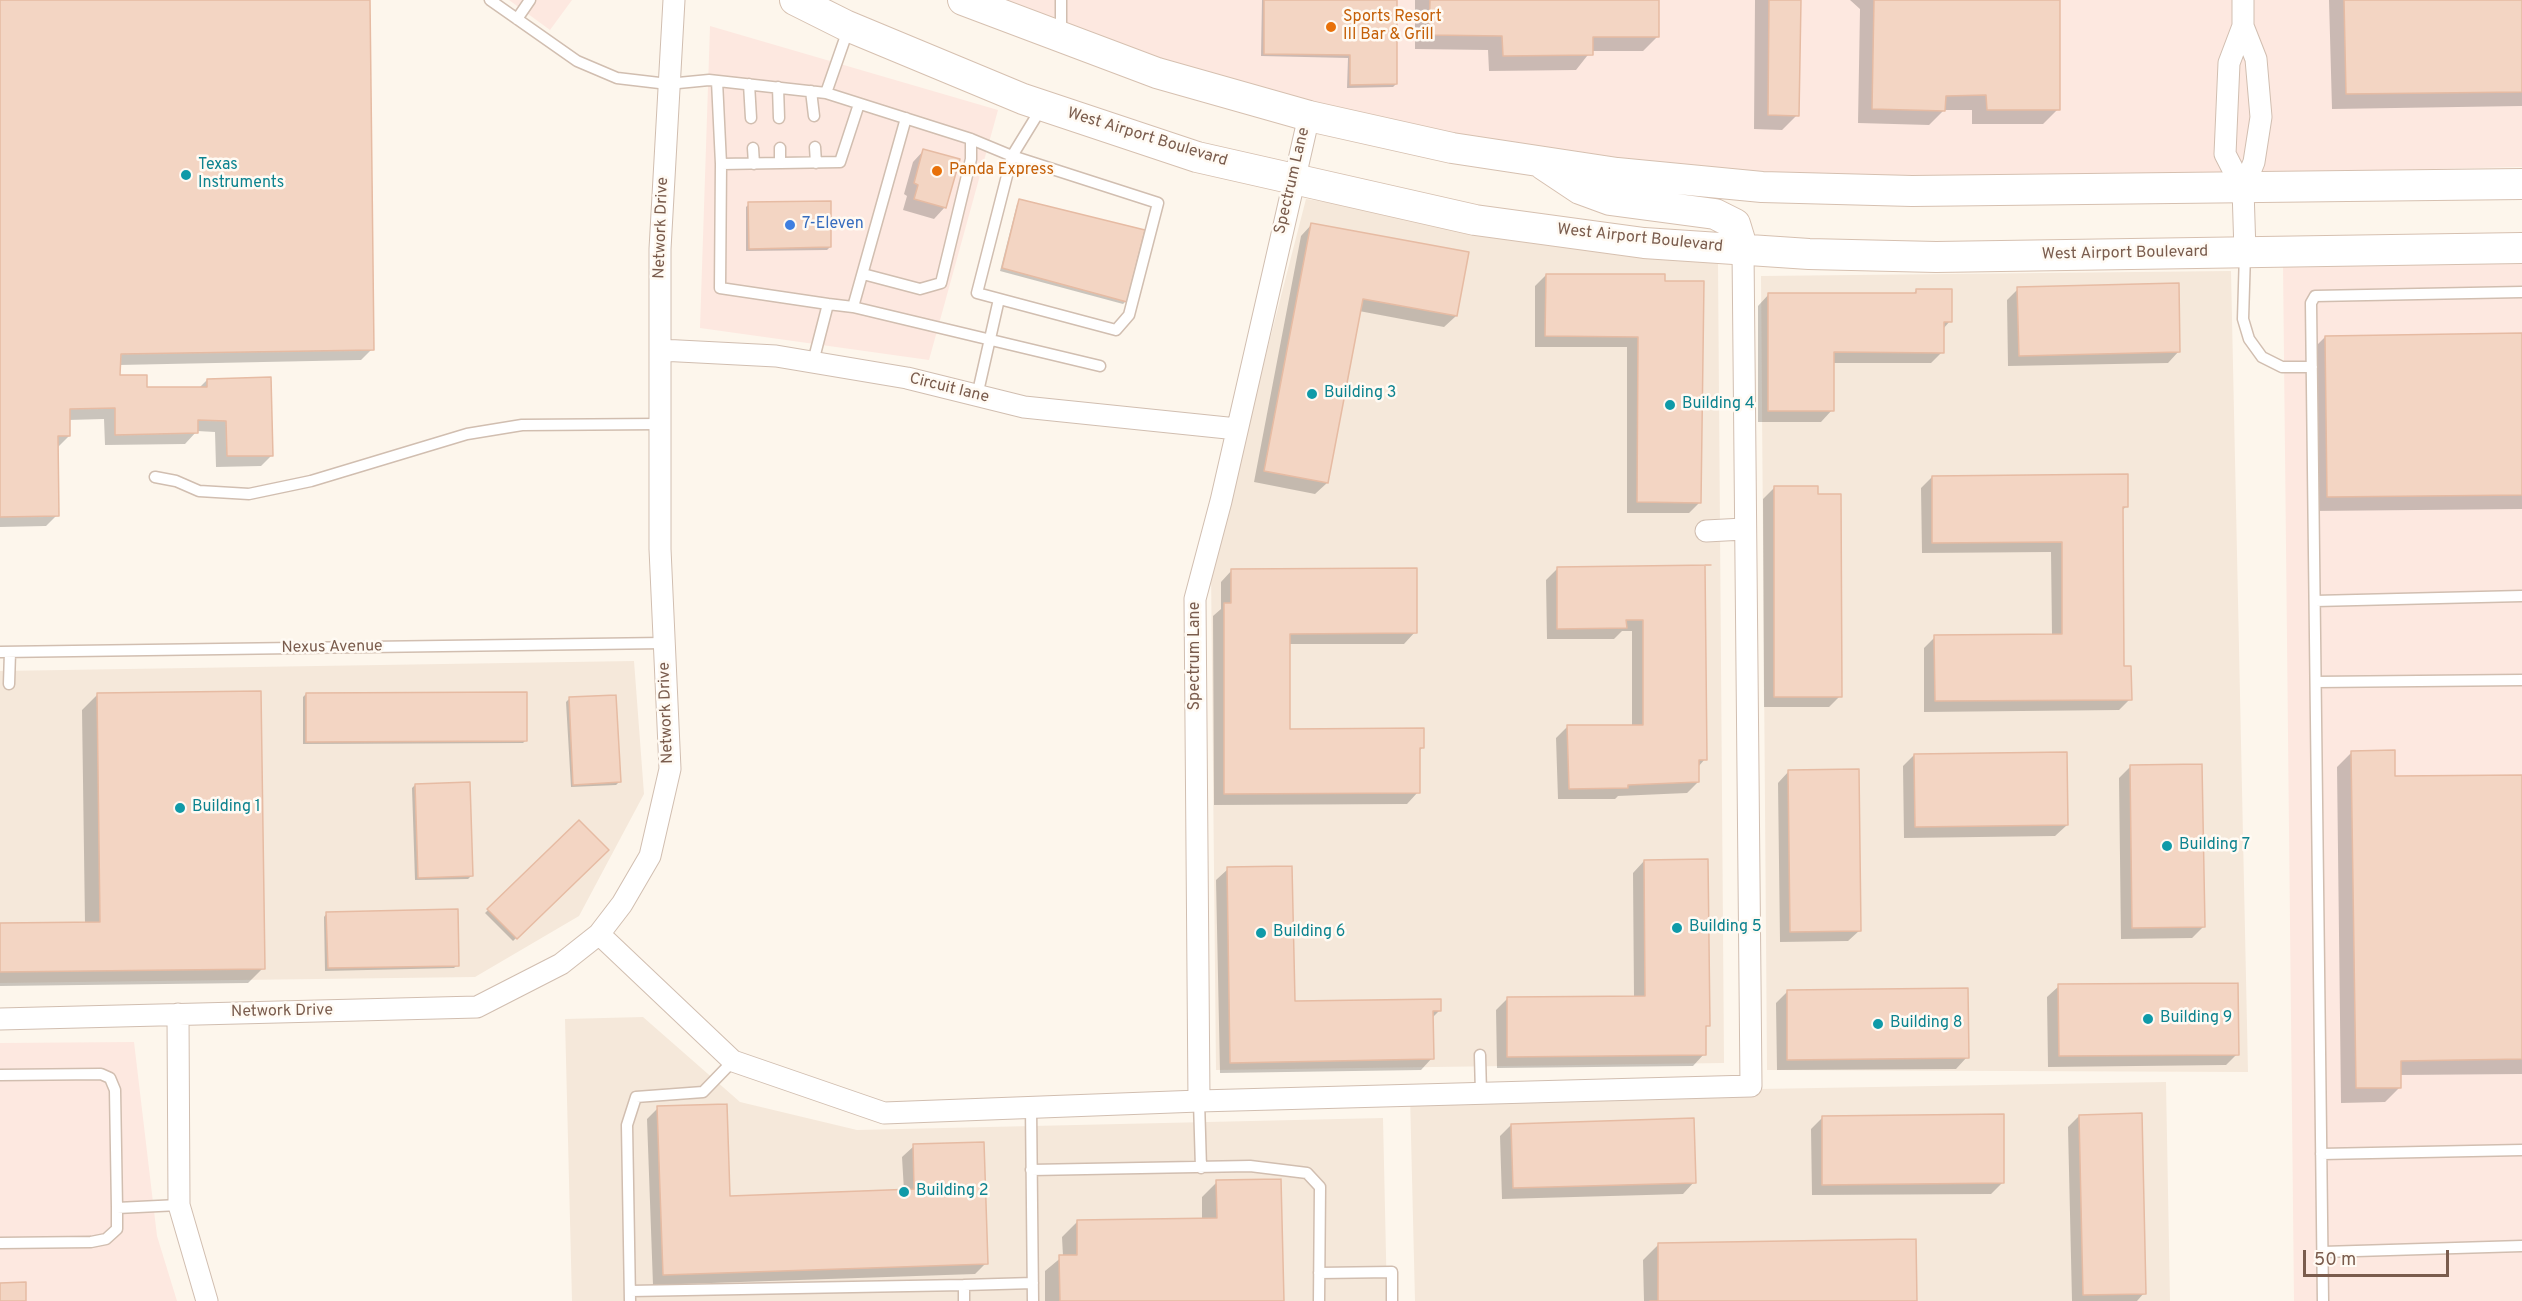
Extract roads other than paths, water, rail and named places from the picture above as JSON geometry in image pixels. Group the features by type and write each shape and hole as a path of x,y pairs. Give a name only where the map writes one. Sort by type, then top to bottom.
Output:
{"main road":[{"name":"West Airport Boulevard","path":"795,0 849,27 1043,105 1197,157 1475,220 1644,243 1743,250 1935,257 2522,248"},
{"path":"963,0 1001,8 1061,38 1157,73 1309,116 1452,148 1617,173 1762,187 1912,191 2522,184"},
{"path":"1537,161 1580,189 1610,200 1715,214 1736,224 1743,250"}],"street":[{"name":"Network Drive","path":"0,1019 477,1007 561,964 599,934 622,904 650,856 670,769 660,549 660,249 674,0"},
{"path":"2243,0 2243,26 2229,63 2225,154 2243,189"},
{"path":"2243,26 2256,59 2260,117 2254,162 2243,189 2245,252"},
{"name":"Spectrum Lane","path":"1198,1101 1196,599 1309,116"},
{"path":"599,934 733,1061 884,1113 1198,1101 1751,1086 1743,250"},
{"name":"Circuit lane","path":"660,350 776,356 907,378 1024,407 1237,429"},
{"path":"1706,531 1744,529"},
{"path":"178,1014 179,1205 207,1301"}],"lane":[{"path":"490,0 577,61 617,78 668,84 717,81 826,93 970,139 1012,156 1158,203 1129,315 1116,330 977,293 1012,156 1043,105"},
{"path":"518,19 530,0"},
{"path":"1061,0 1061,38"},
{"path":"826,93 849,27"},
{"path":"717,81 721,164 720,288 854,307 1100,366"},
{"path":"749,84 751,118"},
{"path":"778,87 779,118"},
{"path":"812,91 814,116"},
{"path":"721,164 840,162 859,104"},
{"path":"854,307 906,118"},
{"path":"863,274 920,289 941,282 971,159 970,139"},
{"path":"815,147 816,163"},
{"path":"753,148 754,164"},
{"path":"780,148 780,163"},
{"path":"2245,252 2243,319 2249,339 2262,357 2282,367 2312,367"},
{"path":"2323,1301 2311,303 2315,296 2522,292"},
{"path":"977,396 999,299"},
{"path":"813,362 828,304"},
{"path":"155,477 176,481 199,491 249,494 311,481 467,434 522,425 660,424"},
{"path":"2315,601 2522,596"},
{"name":"Nexus Avenue","path":"5,652 664,643"},
{"path":"5,652 9,684"},
{"path":"2316,682 2522,680"},
{"path":"1480,1055 1481,1094"},
{"path":"733,1061 703,1092 636,1097 627,1125 630,1296 1033,1283"},
{"path":"0,1075 101,1074 110,1078 115,1090 117,1208 117,1230 106,1239 91,1242 0,1243"},
{"path":"1198,1101 1201,1168"},
{"path":"1031,1107 1033,1301"},
{"path":"2322,1154 2522,1150"},
{"path":"1031,1170 1250,1167 1307,1173 1320,1186 1319,1301"},
{"path":"117,1208 179,1205"},
{"path":"2323,1252 2522,1246"},
{"path":"1319,1273 1392,1272 1392,1301"},
{"path":"964,1285 964,1301"}],"place":[{"name":"Sports Resort III Bar & Grill","path":"1331,27"},
{"name":"Panda Express","path":"937,171"},
{"name":"Texas Instruments","path":"186,175"},
{"name":"7-Eleven","path":"790,225"},
{"name":"Building 3","path":"1312,394"},
{"name":"Building 4","path":"1670,405"},
{"name":"Building 1","path":"180,808"},
{"name":"Building 7","path":"2167,846"},
{"name":"Building 5","path":"1677,928"},
{"name":"Building 6","path":"1261,933"},
{"name":"Building 9","path":"2148,1019"},
{"name":"Building 8","path":"1878,1024"},
{"name":"Building 2","path":"904,1192"}]}
